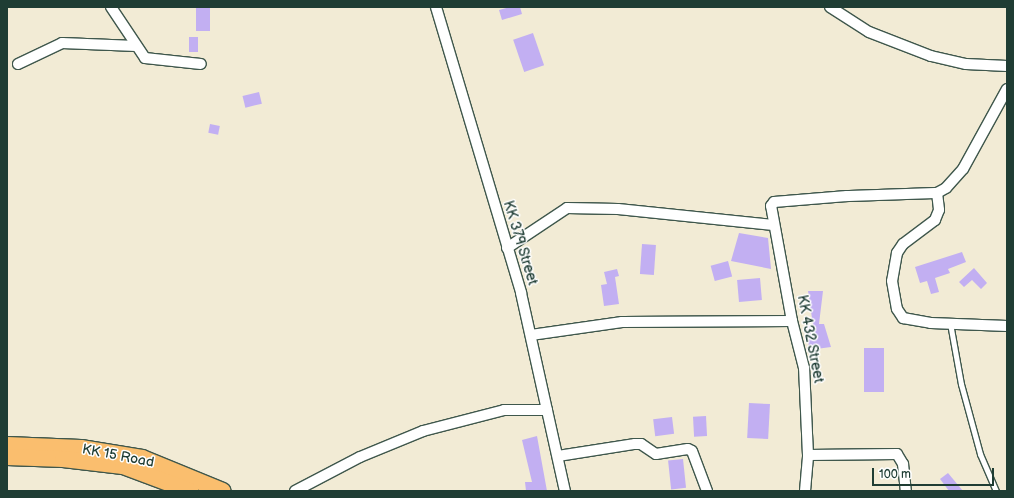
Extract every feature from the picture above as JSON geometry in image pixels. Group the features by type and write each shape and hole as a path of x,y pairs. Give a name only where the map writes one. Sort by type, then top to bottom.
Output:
{"highway":[{"name":"KK 15 Road","path":"7,445 82,448 142,458 223,491"},
{"name":"KK 15 Road","path":"7,457 63,459 123,466 184,490"}],"street":[{"path":"111,7 136,46 148,60 201,64"},
{"name":"KK 379 Street","path":"436,7 531,335 565,491"},
{"path":"830,7 869,32 931,56 966,64 1007,66"},
{"path":"18,64 62,43 136,46"},
{"path":"1007,89 963,169 946,188 937,193 939,210 935,220 902,244 897,253 892,280 896,309 903,318 912,321 1007,326"},
{"name":"KK 432 Street","path":"805,491 808,455 804,368 792,321 773,225 771,206 774,202 780,201 937,193"},
{"path":"507,248 567,208 618,209 773,225"},
{"path":"531,335 622,322 792,321"},
{"path":"296,491 360,456 423,431 504,410 548,410"},
{"path":"558,456 635,444 641,444 656,454 688,450 692,451 707,491"},
{"path":"808,455 897,454 903,464 906,491"}],"lane":[{"path":"950,323 960,384 980,454 996,491"}],"building":[{"path":"196,7 210,7 210,31 196,31"},
{"path":"510,7 520,7 522,14 502,20 499,10"},
{"path":"533,33 544,65 524,72 513,40"},
{"path":"189,37 198,37 198,52 189,52"},
{"path":"259,92 262,104 245,108 243,96"},
{"path":"210,124 220,126 218,135 208,133"},
{"path":"739,233 768,238 771,269 731,261"},
{"path":"642,244 656,245 654,275 640,274"},
{"path":"962,252 966,262 948,269 950,273 935,278 939,292 931,294 927,281 920,283 915,267"},
{"path":"728,261 732,276 715,281 711,266"},
{"path":"974,268 987,283 981,289 972,280 964,287 959,282"},
{"path":"617,269 619,276 615,277 619,304 604,306 601,285 607,284 604,272"},
{"path":"760,278 762,300 739,302 737,280"},
{"path":"808,291 823,291 819,324 824,324 831,347 809,350 807,326 813,325"},
{"path":"864,348 884,348 884,392 864,392"},
{"path":"749,403 770,404 768,439 747,438"},
{"path":"706,416 707,436 694,437 693,417"},
{"path":"672,417 674,434 655,436 653,419"},
{"path":"537,436 547,491 526,491 525,482 532,482 522,440"},
{"path":"683,459 686,488 671,489 668,461"},
{"path":"948,473 963,491 949,491 940,479"}]}
